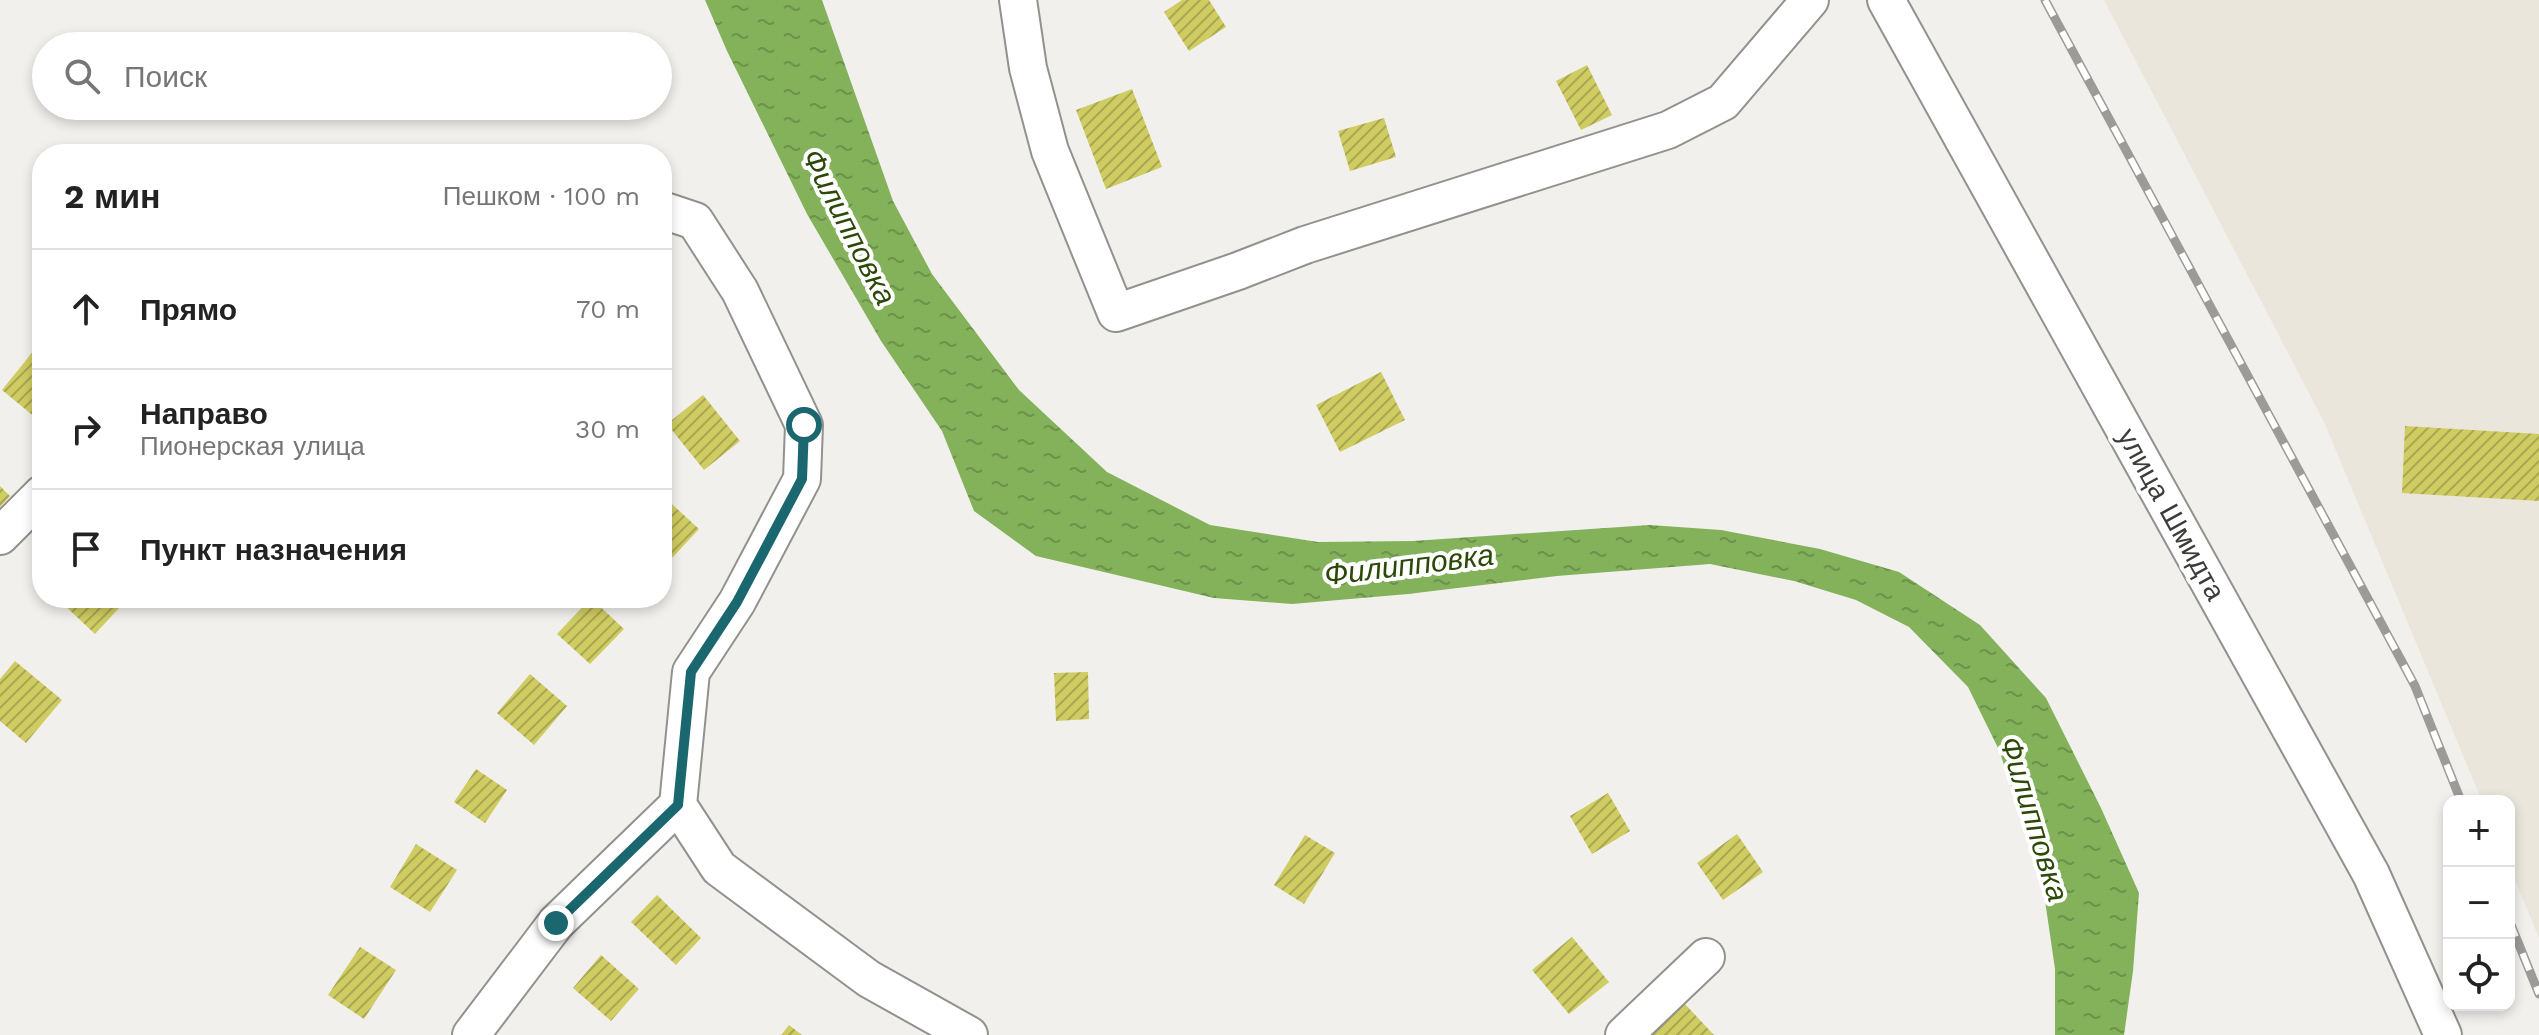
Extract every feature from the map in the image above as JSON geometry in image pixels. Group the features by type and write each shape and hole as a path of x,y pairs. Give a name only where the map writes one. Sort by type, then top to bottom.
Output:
{"street":[{"path":"1018,0 1028,68 1050,151 1116,313 1305,245 1668,130 1723,102 1810,0"},
{"name":"улица Шмидта","path":"1886,0 2371,874 2443,1035"},
{"path":"672,213 695,221 740,291 804,425 802,479 737,602 691,672 678,805 719,868 869,979 969,1035"},
{"path":"0,536 32,504"},
{"path":"471,1035 556,923 678,805"},
{"path":"1624,1035 1706,957"}],"shaded area":[{"path":"2104,0 2539,0 2539,938 2515,880 2515,795 2479,795 2324,422"}],"water":[{"name":"Филипповка","path":"705,0 822,0 893,201 932,274 1019,390 1107,472 1210,525 1318,542 1413,541 1650,525 1721,530 1820,549 1899,572 1980,625 2046,698 2139,893 2124,1035 2055,1035 2055,969 2041,873 1999,750 1968,687 1909,627 1856,600 1794,581 1710,564 1557,576 1292,604 1214,598 1036,556 974,511 942,431 881,341 807,214"}],"building":[{"path":"1182,0 1209,0 1226,27 1189,51 1164,12"},
{"path":"1587,65 1612,115 1581,130 1556,81"},
{"path":"1132,89 1162,167 1106,189 1076,110"},
{"path":"1384,118 1396,157 1350,171 1338,131"},
{"path":"32,353 32,415 2,390"},
{"path":"1381,372 1405,420 1340,452 1316,405"},
{"path":"703,395 740,441 704,470 672,430 672,420"},
{"path":"2405,426 2539,434 2539,501 2402,493"},
{"path":"0,486 10,496 0,507"},
{"path":"672,504 699,529 672,558"},
{"path":"67,608 119,608 95,634"},
{"path":"582,608 602,608 624,629 590,664 557,634"},
{"path":"15,661 62,700 26,743 0,721 0,679"},
{"path":"1088,672 1089,719 1056,721 1054,673"},
{"path":"530,674 567,706 534,745 497,713"},
{"path":"476,769 507,790 485,823 454,802"},
{"path":"1608,793 1630,831 1592,854 1570,816"},
{"path":"1737,834 1763,872 1723,900 1697,863"},
{"path":"1305,835 1335,853 1304,904 1274,885"},
{"path":"416,844 457,870 430,912 390,887"},
{"path":"657,895 701,938 676,965 631,922"},
{"path":"1572,937 1609,982 1569,1014 1532,970"},
{"path":"360,947 396,970 364,1019 328,995"},
{"path":"601,955 639,989 611,1021 573,988"},
{"path":"1684,1003 1714,1035 1650,1035"},
{"path":"789,1025 802,1035 781,1035"}],"railway":[{"path":"2045,0 2415,686 2459,795"},
{"path":"2515,935 2539,994"}],"route":[{"path":"556,923 678,805 691,672 737,602 802,479 804,425"}]}
